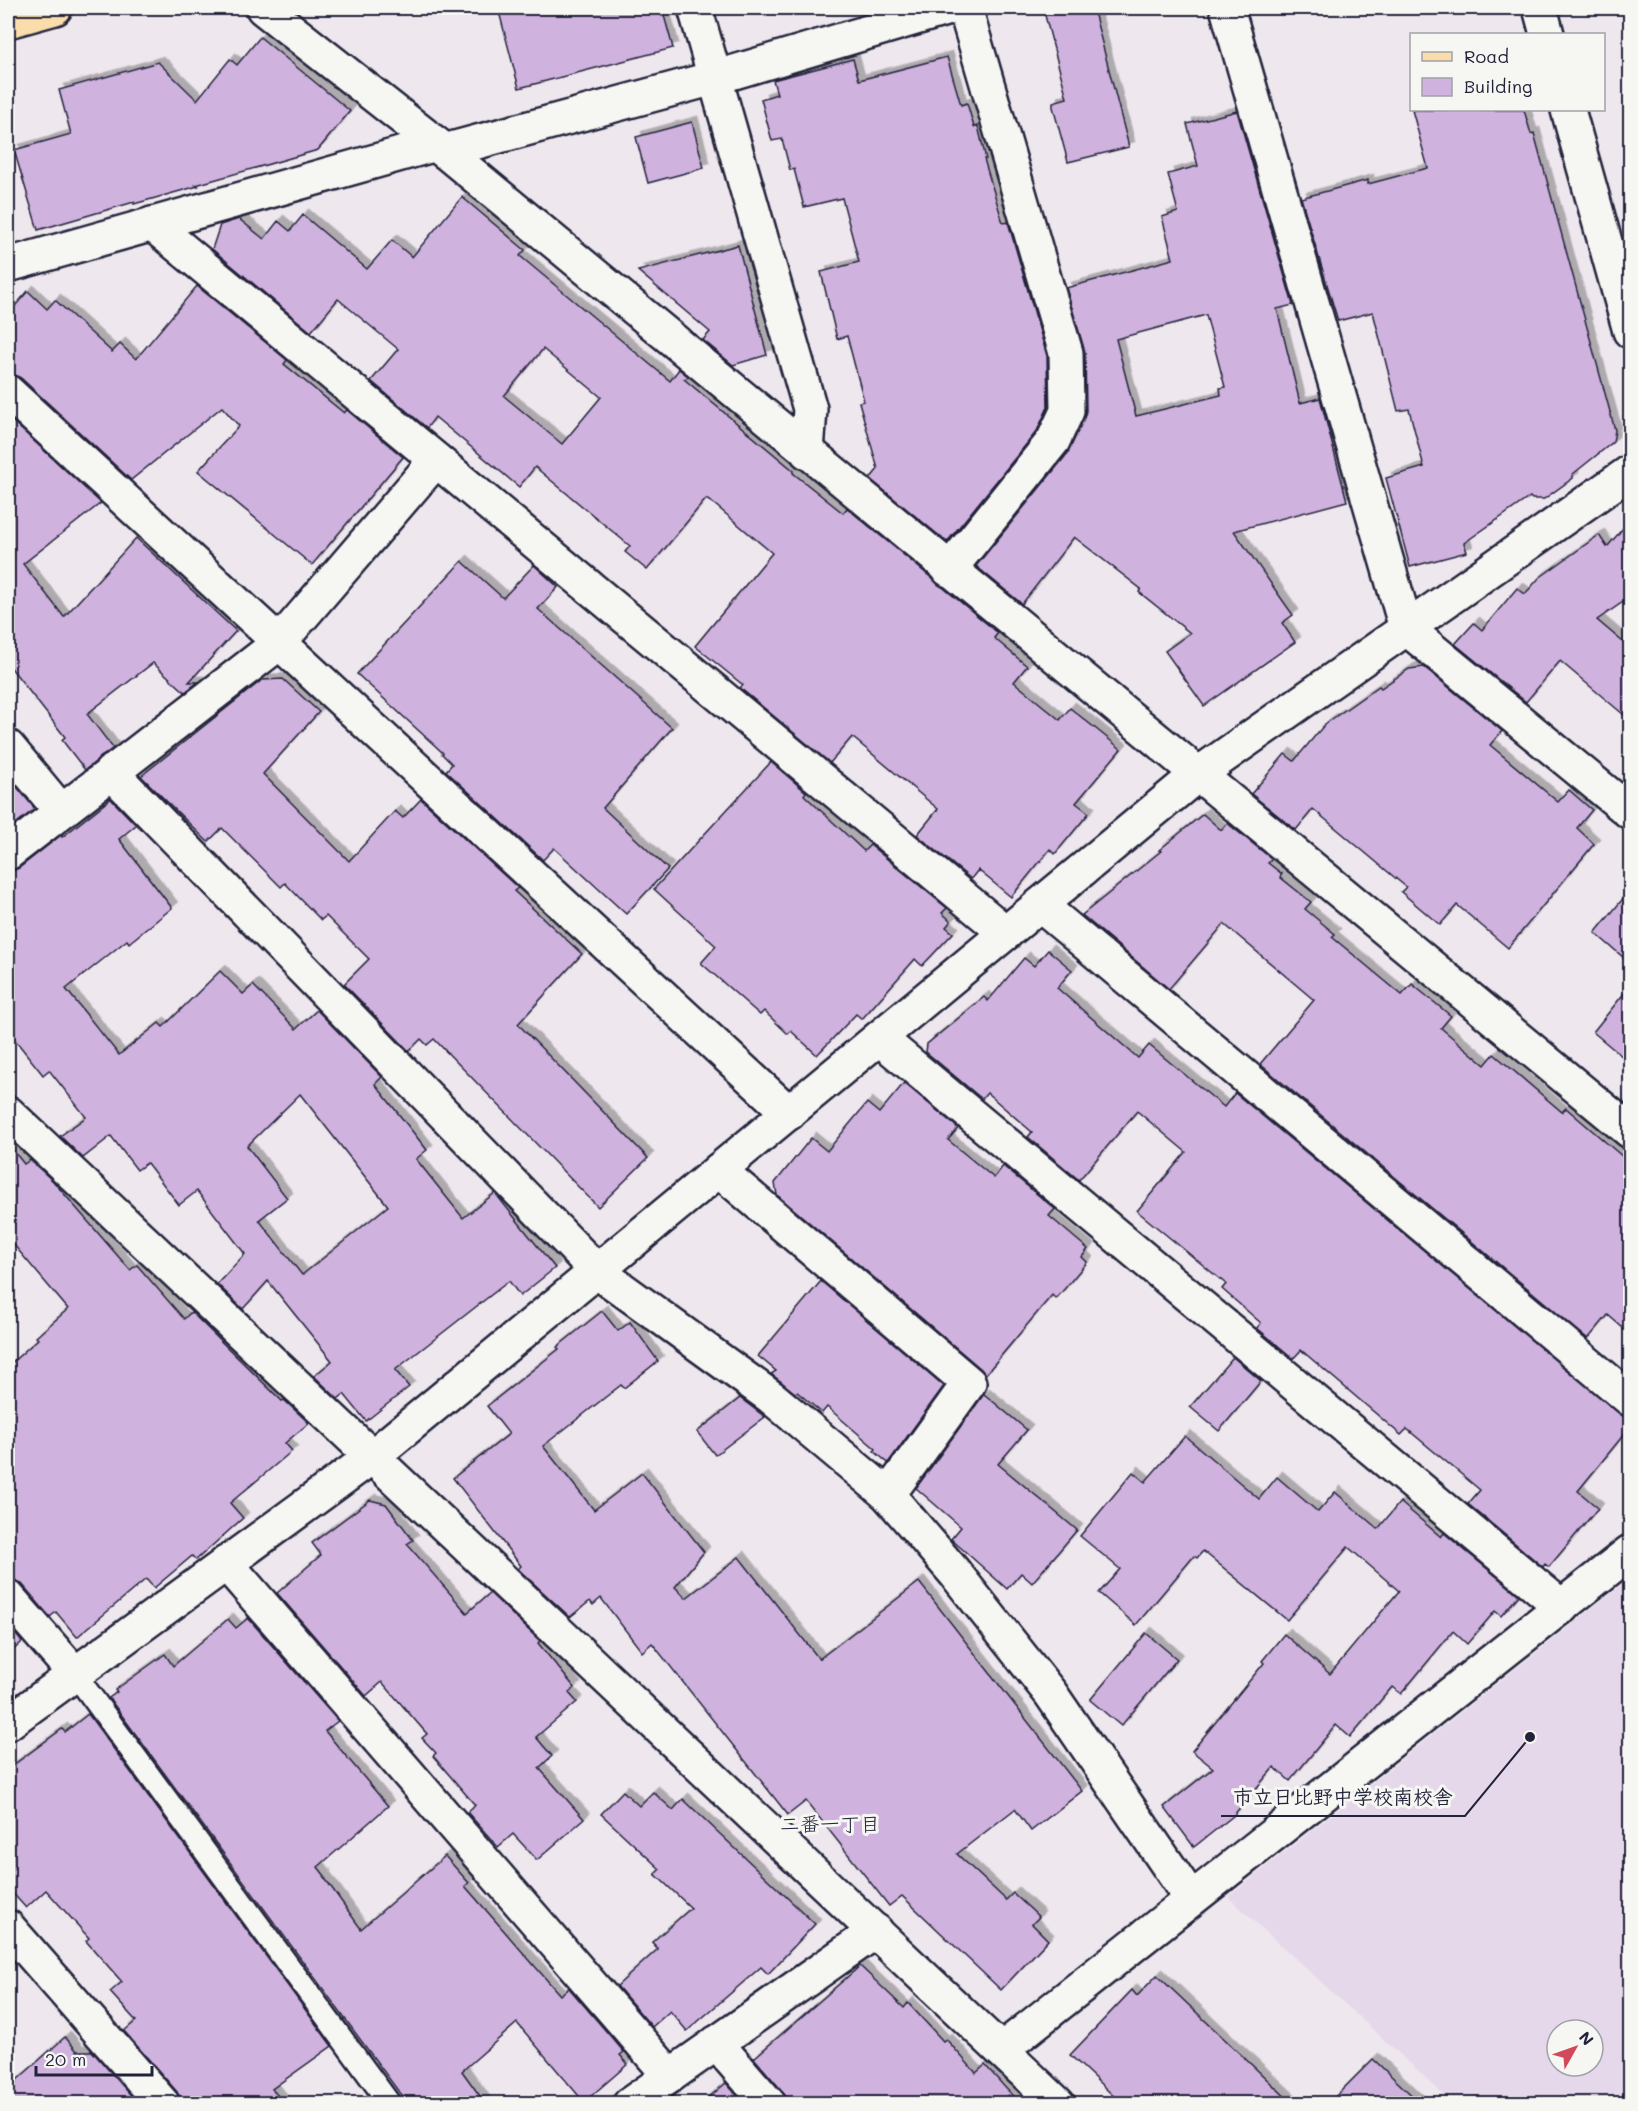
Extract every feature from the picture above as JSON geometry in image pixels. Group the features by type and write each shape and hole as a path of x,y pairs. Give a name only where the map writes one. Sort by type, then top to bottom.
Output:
{"main road":[{"path":"8,21 55,8"}],"street":[{"path":"263,8 440,147 1630,1131"},
{"path":"695,8 810,409 807,452"},
{"path":"8,265 440,147 714,78 949,8"},
{"path":"949,570 1053,441 1067,411 1066,353 965,8"},
{"path":"1227,8 1406,628 1630,812"},
{"path":"1540,8 1547,33"},
{"path":"1568,111 1630,331"},
{"path":"152,224 1006,933"},
{"path":"8,392 789,1113"},
{"path":"8,853 279,643 436,460"},
{"path":"8,1722 373,1456 1197,775 1630,472"},
{"path":"8,747 61,811"},
{"path":"111,772 597,1271 771,1397 888,1495 955,1573 1051,1694 1191,1899"},
{"path":"1040,905 1630,1399"},
{"path":"879,1038 1562,1607"},
{"path":"8,1113 1058,2103"},
{"path":"719,1170 969,1383 888,1495"},
{"path":"1001,2050 1630,1552"},
{"path":"226,1563 670,2076"},
{"path":"8,1597 75,1674"},
{"path":"8,1927 163,2103"},
{"path":"630,2103 876,1931"},
{"path":"716,2043 769,2103"}],"lane":[{"path":"75,1674 390,2103"}],"shaded area":[{"path":"1630,1578 1630,2103 1453,2103 1228,1897"}],"building":[{"path":"498,8 662,8 673,48 519,88"},
{"path":"1043,8 1093,8 1129,147 1068,162 1053,107 1053,102 1067,98"},
{"path":"260,37 350,111 318,150 38,230 14,150 71,134 59,90 158,62 197,100 230,59 237,65"},
{"path":"947,57 961,105 967,103 974,127 978,126 986,159 984,159 1003,223 1008,222 1047,356 1048,407 1037,431 947,542 870,479 878,469 859,402 864,401 847,336 837,339 821,272 859,262 842,198 804,207 794,169 790,170 782,139 772,141 761,99 777,94 773,80 853,59 859,80"},
{"path":"1237,111 1293,305 1277,309 1300,403 1320,398 1347,501 1234,531 1293,615 1282,623 1295,642 1204,706 1165,651 1190,633 1139,592 1141,589 1074,537 1022,604 976,566 1068,453 1084,418 1086,411 1085,352 1066,288 1173,259 1162,217 1178,212 1168,174 1198,166 1187,124","holes":["1206,315 1225,387 1220,388 1221,395 1136,416 1116,339"]},
{"path":"1412,111 1524,111 1531,134 1534,133 1615,430 1613,442 1573,474 1573,478 1544,499 1530,497 1464,543 1467,552 1410,567 1386,478 1424,467 1409,409 1398,411 1373,312 1338,321 1301,198 1368,180 1368,184 1428,168"},
{"path":"692,122 704,168 648,183 636,137"},
{"path":"462,197 525,250 520,256 670,381 679,369 689,377 684,379 794,471 793,473 843,513 847,508 998,633 994,638 1027,666 1014,682 1060,720 1070,708 1121,749 1076,803 1089,813 1055,854 1050,849 1011,897 978,870 971,879 917,835 938,809 852,737 830,763 740,688 743,685 695,646 772,553 714,504 706,499 647,570 625,552 630,546 535,467 519,487 435,417 427,428 371,381 398,349 338,299 311,332 212,249 220,225 239,219 264,239 278,221 290,231 303,215 367,269 392,240 412,257","holes":["543,349 601,397 562,444 504,396"]},
{"path":"738,245 767,355 733,365 703,340 710,332 638,271"},
{"path":"197,286 287,360 284,364 344,413 347,410 403,457 312,565 198,471 239,426 222,407 131,480 21,378 8,374 8,314 28,291 47,309 55,300 112,352 120,344 136,359"},
{"path":"8,417 101,503 23,564 64,617 136,538 236,631 189,682 198,682 185,692 153,663 87,714 113,748 85,770 62,740 65,737 8,664"},
{"path":"1630,520 1630,597 1597,620 1630,648 1630,720 1560,661 1526,702 1455,644 1474,623 1482,630 1517,588 1525,594 1539,578 1599,535 1607,547"},
{"path":"462,561 503,598 534,565 558,587 538,609 672,728 603,808 668,869 626,914 554,848 543,860 446,771 452,764 443,753 357,674"},
{"path":"1424,667 1502,731 1490,745 1558,802 1569,790 1592,810 1577,828 1594,844 1508,948 1457,905 1440,925 1401,892 1406,887 1313,809 1296,830 1251,794 1285,754 1294,761 1325,724 1379,686 1381,688 1409,669"},
{"path":"283,679 319,712 263,774 349,861 395,811 403,818 421,799 518,888 514,891 582,954 518,1024 648,1158 598,1207 434,1039 427,1045 421,1039 409,1051 344,984 369,959 326,916 321,920 285,883 281,887 222,828 208,842 141,776 262,680"},
{"path":"771,762 806,792 804,795 864,851 870,845 947,908 942,913 951,921 946,927 953,933 922,966 915,959 862,1019 856,1014 817,1055 791,1031 788,1034 764,1011 760,1015 701,963 716,946 654,889"},
{"path":"8,776 35,809 8,830"},
{"path":"110,798 136,825 119,839 172,908 129,943 127,940 66,989 119,1055 159,1023 163,1027 220,971 243,994 253,985 296,1029 317,1010 382,1077 375,1084 427,1150 416,1159 463,1218 495,1193 555,1268 520,1296 509,1281 395,1370 409,1387 366,1421 344,1394 338,1399 314,1376 332,1361 268,1281 243,1309 217,1284 245,1254 197,1191 179,1205 147,1163 137,1170 111,1136 83,1158 60,1136 86,1117 49,1070 43,1075 8,1031 8,871 19,868","holes":["300,1094 388,1206 302,1275 259,1220 287,1198 247,1146"]},
{"path":"1203,814 1221,830 1227,823 1272,859 1268,863 1282,874 1280,877 1311,902 1305,909 1335,934 1332,937 1402,995 1412,984 1451,1016 1441,1028 1485,1065 1494,1054 1562,1112 1566,1108 1630,1163 1630,1334 1608,1315 1588,1339 1260,1064 1314,1000 1224,924 1169,989 1082,915"},
{"path":"1630,890 1630,963 1595,933"},
{"path":"1048,950 1072,970 1057,988 1138,1058 1149,1045 1224,1107 1235,1093 1630,1422 1630,1427 1578,1491 1598,1508 1549,1567 1545,1564 1543,1567 1468,1504 1480,1490 1407,1429 1401,1435 1301,1350 1293,1359 1257,1328 1261,1323 1222,1289 1226,1284 1137,1211 1186,1152 1137,1111 1079,1180 1028,1137 1032,1132 987,1093 982,1099 926,1052 927,1044 984,997 988,1001 1024,958 1034,966"},
{"path":"1630,986 1630,1063 1593,1032"},
{"path":"904,1083 958,1128 948,1140 994,1178 1003,1166 1055,1209 1049,1216 1088,1249 1082,1257 1087,1262 1056,1299 1052,1295 985,1375 981,1369 777,1195 775,1183 811,1138 827,1151 867,1103 879,1113"},
{"path":"8,1144 24,1164 30,1160 53,1181 130,1270 137,1265 184,1319 191,1312 282,1401 284,1400 309,1423 285,1443 292,1451 230,1503 243,1518 196,1560 192,1556 154,1588 146,1579 77,1637 56,1612 50,1617 22,1584 8,1579 8,1366 68,1309 8,1238"},
{"path":"821,1281 944,1386 888,1463 874,1451 876,1449 827,1407 822,1413 771,1374 776,1371 758,1356"},
{"path":"602,1311 618,1331 630,1322 658,1361 624,1388 621,1385 543,1446 594,1510 642,1473 704,1552 675,1587 686,1598 739,1557 819,1659 919,1582 1082,1791 1031,1831 1015,1809 957,1854 1006,1900 1013,1893 1039,1917 1032,1924 1048,1940 1001,1990 902,1896 889,1906 806,1801 788,1815 652,1643 642,1652 601,1598 593,1605 590,1601 570,1617 518,1569 521,1566 453,1478 509,1434 487,1406 559,1349 557,1347"},
{"path":"1233,1357 1261,1381 1219,1431 1190,1407"},
{"path":"984,1394 1027,1430 998,1464 1077,1530 1032,1583 1021,1573 1007,1589 951,1539 961,1527 916,1488"},
{"path":"740,1398 765,1417 715,1455 697,1432"},
{"path":"1185,1436 1259,1499 1277,1477 1318,1512 1335,1492 1378,1529 1400,1502 1441,1537 1444,1533 1519,1595 1501,1616 1495,1611 1467,1644 1453,1631 1401,1694 1392,1687 1350,1737 1336,1725 1290,1781 1274,1767 1233,1816 1194,1847 1164,1807 1213,1768 1192,1751 1264,1663 1262,1661 1284,1634 1330,1674 1399,1591 1348,1547 1287,1620 1203,1551 1197,1558 1194,1556 1136,1625 1099,1593 1120,1569 1080,1536 1133,1472 1145,1482"},
{"path":"370,1500 386,1504 413,1540 407,1544 467,1613 490,1593 540,1641 538,1643 575,1688 569,1693 577,1702 536,1737 552,1756 539,1768 584,1819 537,1860 513,1834 498,1847 467,1812 475,1805 433,1756 436,1753 422,1738 427,1734 382,1682 366,1696 277,1593 321,1555 312,1543"},
{"path":"248,1618 338,1721 325,1731 388,1806 318,1867 324,1877 361,1929 445,1856 469,1883 465,1886 560,1995 569,1988 624,2052 620,2055 628,2064 584,2102 517,2023 462,2071 485,2103 407,2103 109,1698 117,1692 115,1690 165,1654 173,1666 228,1619 236,1628"},
{"path":"8,1625 22,1642 8,1655"},
{"path":"1146,1633 1177,1659 1121,1726 1090,1700"},
{"path":"88,1714 332,2046 272,2089 284,2103 181,2103 177,2092 124,2031 136,2021 110,1992 122,1982 86,1941 89,1938 46,1890 26,1908 8,1888 8,1769 62,1729 65,1732"},
{"path":"623,1791 639,1806 653,1792 673,1810 683,1799 815,1924 768,1974 761,1967 687,2031 670,2011 652,2027 617,1986 658,1949 652,1942 691,1908 655,1874 660,1869 601,1814"},
{"path":"860,1966 904,2008 908,2003 943,2041 946,2039 976,2073 985,2065 1019,2103 787,2103 783,2092 754,2058"},
{"path":"1157,1975 1292,2103 1121,2103 1070,2055 1132,1990 1137,1996"},
{"path":"65,2037 77,2051 92,2051 138,2103 8,2103 8,2088"},
{"path":"1373,2059 1420,2103 1329,2103"},
{"path":"726,2083 744,2103 702,2103"}],"place":[{"name":"市立日比野中学校南校舎","path":"1530,1737"}],"district":[{"name":"二番一丁目","path":"830,1824"}]}
